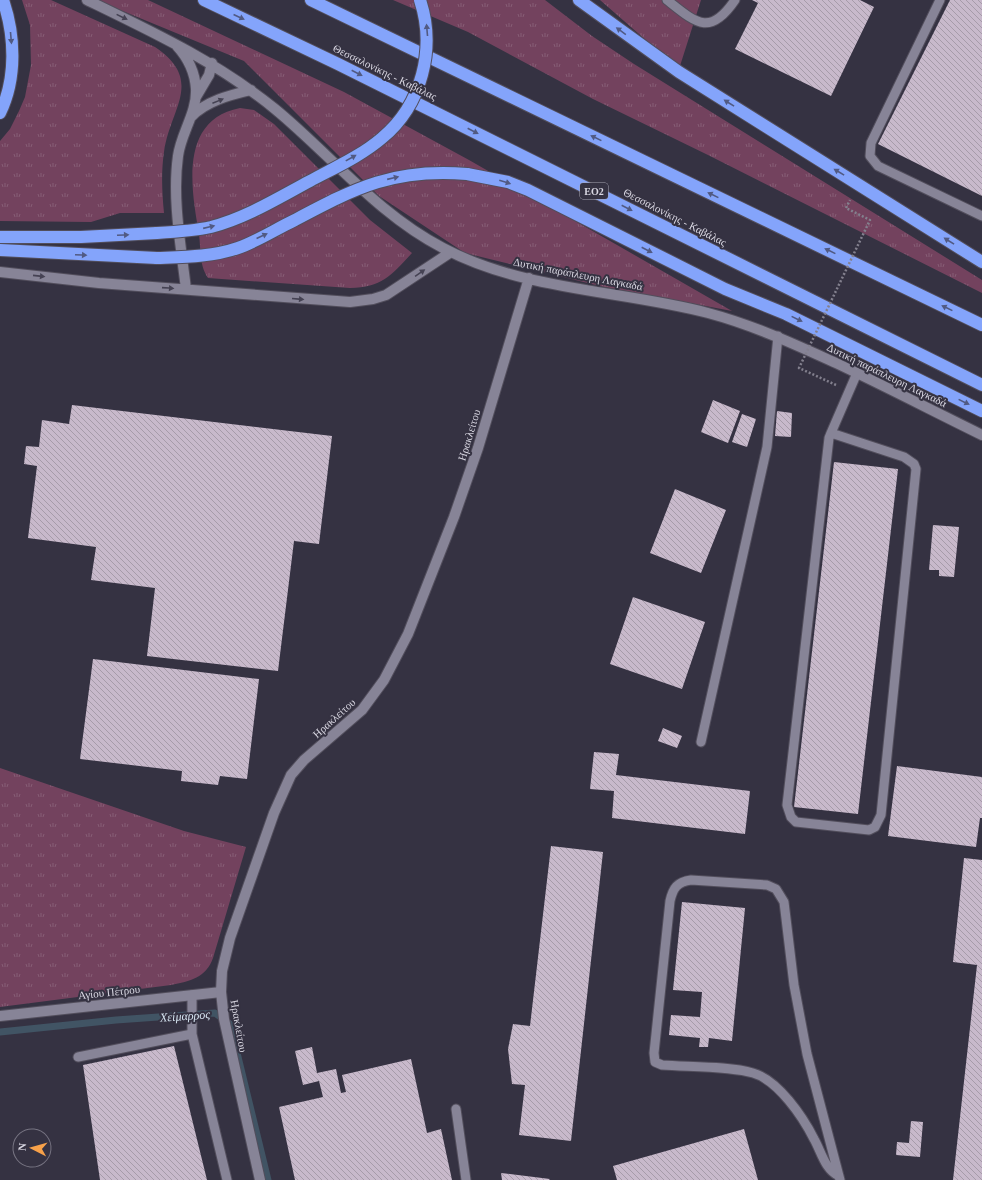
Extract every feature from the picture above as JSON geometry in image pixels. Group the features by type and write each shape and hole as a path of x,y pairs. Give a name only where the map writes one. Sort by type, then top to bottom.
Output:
{"highway":[{"path":"0,113 10,81 12,51 10,25 3,0"},
{"name":"Θεσσαλονίκης - Καβάλας","path":"204,0 338,64 982,385"},
{"path":"311,0 982,325"},
{"path":"0,238 81,237 187,231 210,227 249,213 354,157 383,137 407,109 417,90 422,76 428,37 420,0"},
{"path":"579,0 679,72 982,262"},
{"path":"0,250 157,258 216,254 238,248 343,194 370,184 419,173 440,172 467,174 508,182 528,190 725,289 786,314 982,411"}],"street":[{"name":"Δυτική παράπλευρη Λαγκαδά","path":"87,0 212,63 251,90 285,118 344,174 402,223 451,252 485,267 529,278 684,307 730,319 778,336 982,434"},
{"path":"175,44 185,57 193,73 196,97"},
{"path":"186,289 177,181 181,142 190,119 196,97 209,75 212,63"},
{"path":"190,119 208,105 233,95 251,90"},
{"path":"0,272 328,301 365,300 386,295 451,252"},
{"name":"Ηρακλείτου","path":"260,1180 224,1022 221,992 222,971 230,938 274,813 291,776 304,760 362,710 384,680 408,634 449,532 478,448 529,278"},
{"name":"Αγίου Πέτρου","path":"0,1016 221,992"}],"lane":[{"path":"667,0 688,18 703,23 715,22 726,14 735,0"},
{"path":"940,0 871,143 870,156 878,166 982,216"},
{"path":"701,742 767,448 778,336"},
{"path":"831,433 904,457 914,464 916,469 881,815 875,827 869,830 802,823 791,817 788,811 831,433 857,373"},
{"path":"691,880 767,885 774,887 780,894 785,910 795,993 807,1054 839,1178 830,1171 804,1119 788,1099 761,1076 747,1072 662,1065 656,1062 654,1053 670,901 674,889 682,882 691,880"},
{"path":"192,995 192,1034 227,1180"},
{"path":"78,1058 192,1034"},
{"path":"456,1109 466,1180"}],"path":[{"path":"836,385 799,368 870,220 846,208"}],"green space":[{"path":"22,0 51,0 155,47 170,59 178,72 181,84 177,108 167,136 164,152 162,182 164,213 120,213 91,222 0,221 0,141 10,129 25,97 31,65 30,25"},
{"path":"96,0 148,0 344,92 469,160 732,311 600,286 465,253 379,196 244,61"},
{"path":"393,0 545,0 592,36 634,64 982,280 982,293 708,155 593,99 468,32"},
{"path":"600,0 701,0 679,69"},
{"path":"240,108 254,110 274,124 370,220 412,253 392,274 378,283 350,288 208,278 203,268 193,197 192,177 194,158 198,141 207,126 220,115"},
{"path":"0,768 184,831 246,847 213,958 210,965 202,974 191,980 171,985 0,1007"}],"building":[{"path":"752,0 860,0 874,7 831,96 735,49 758,3"},
{"path":"950,0 982,0 982,196 878,144"},
{"path":"713,400 740,411 728,443 701,432"},
{"path":"72,405 332,436 319,544 294,541 278,671 147,656 155,588 91,580 96,547 28,538 37,466 24,464 26,446 39,447 42,420 69,424"},
{"path":"777,411 792,413 791,437 775,436"},
{"path":"742,414 756,419 747,447 732,442"},
{"path":"834,462 898,469 858,814 794,807"},
{"path":"675,489 726,510 701,573 650,553"},
{"path":"933,525 959,527 954,577 939,576 939,570 929,570"},
{"path":"633,597 705,622 682,689 610,664"},
{"path":"93,659 259,679 247,779 220,776 218,785 181,781 182,771 80,759"},
{"path":"663,728 682,736 677,748 658,741"},
{"path":"594,752 619,754 616,775 750,791 745,834 612,818 614,791 590,789"},
{"path":"897,766 982,777 982,818 980,818 976,847 888,836"},
{"path":"551,846 603,852 571,1141 519,1135 525,1085 512,1084 508,1049 513,1024 530,1026"},
{"path":"964,858 982,860 982,1180 953,1180 977,965 953,962"},
{"path":"682,902 745,908 732,1041 709,1038 708,1047 699,1047 700,1038 669,1035 671,1015 700,1017 702,992 673,990"},
{"path":"174,1046 207,1180 100,1180 83,1065"},
{"path":"312,1047 317,1073 336,1069 341,1093 346,1092 342,1075 411,1059 427,1133 441,1129 452,1180 295,1180 279,1107 323,1097 319,1081 303,1085 295,1051"},
{"path":"911,1121 923,1122 920,1157 896,1155 897,1142 909,1143"},
{"path":"744,1129 758,1180 617,1180 613,1166"},
{"path":"501,1173 550,1179 502,1180"}],"waterway":[{"name":"Χείμαρρος","path":"0,1032 116,1020 215,1013 230,1024 268,1180"}]}
